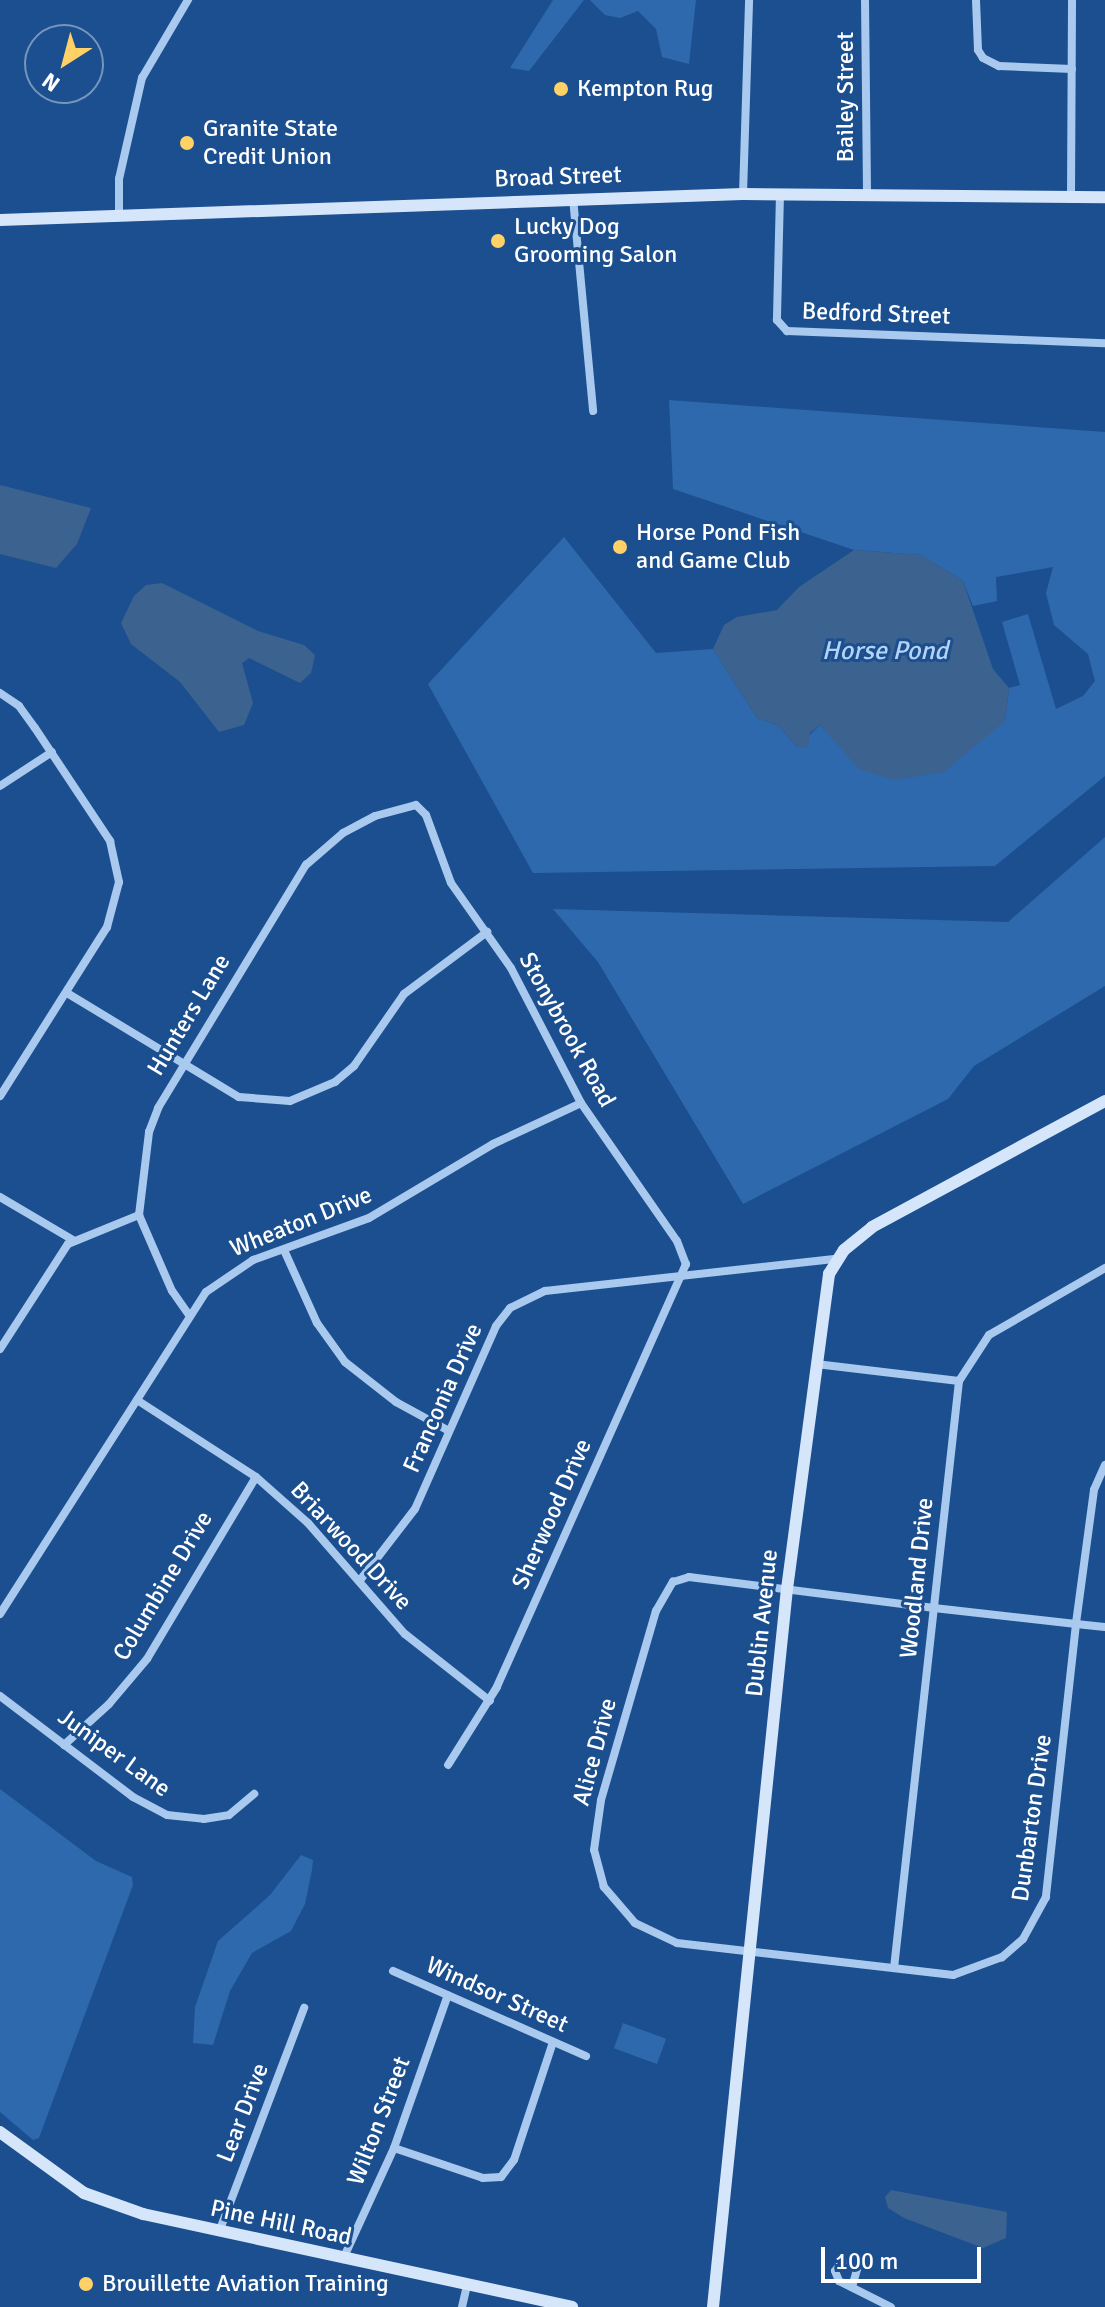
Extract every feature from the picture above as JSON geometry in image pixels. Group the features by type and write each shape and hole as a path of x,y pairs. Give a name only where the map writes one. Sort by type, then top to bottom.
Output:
{"street":[{"path":"119,216 119,179 142,78 188,0"},
{"path":"743,194 749,0"},
{"name":"Bailey Street","path":"865,0 867,193"},
{"path":"976,0 978,50 983,58 999,66 1072,69"},
{"path":"1071,196 1072,0"},
{"name":"Broad Street","path":"4,223 573,198 867,193 1105,197"},
{"name":"Bedford Street","path":"780,194 777,320 787,331 1105,343"},
{"path":"573,198 593,411"},
{"path":"0,693 19,706 110,841 119,882 107,927 0,1096"},
{"path":"0,786 52,752"},
{"name":"Stonybrook Road","path":"416,805 426,815 451,883 487,932 542,1021 581,1103 677,1241 686,1264 682,1273"},
{"name":"Hunters Lane","path":"139,1215 149,1132 181,1064 306,865 343,833 375,816 416,805"},
{"path":"67,993 181,1064 252,1100 277,1102 314,1094 354,1066 423,976 487,932"},
{"name":"Dublin Avenue","path":"713,2307 787,1589 824,1290 836,1259 872,1227 1105,1101"},
{"name":"Wheaton Drive","path":"0,1614 189,1315 230,1272 369,1218 493,1144 581,1103"},
{"path":"0,1197 73,1240"},
{"path":"0,1349 73,1240 139,1215 172,1291 189,1315"},
{"path":"284,1250 317,1323 345,1362 396,1402 449,1431"},
{"name":"Franconia Drive","path":"361,1579 415,1509 496,1326 510,1308 545,1291 682,1273 836,1259"},
{"name":"Woodland Drive","path":"894,1968 959,1381 989,1335 1105,1268"},
{"name":"Sherwood Drive","path":"448,1765 490,1701 682,1273"},
{"path":"815,1363 959,1381"},
{"name":"Briarwood Drive","path":"137,1400 256,1477 361,1579 405,1634 490,1701"},
{"name":"Dunbarton Drive","path":"749,1951 953,1975 978,1970 1002,1957 1037,1920 1046,1897 1094,1490 1105,1465"},
{"name":"Columbine Drive","path":"64,1745 109,1704 147,1659 256,1477"},
{"name":"Alice Drive","path":"749,1951 677,1943 635,1923 614,1903 600,1878 595,1830 666,1589 689,1577 1105,1627"},
{"name":"Juniper Lane","path":"0,1696 133,1797 167,1815 217,1818 254,1794"},
{"name":"Windsor Street","path":"393,1971 586,2056"},
{"name":"Wilton Street","path":"343,2259 394,2148 448,1995"},
{"name":"Lear Drive","path":"219,2232 304,2008"},
{"path":"394,2148 483,2178 501,2177 514,2160 553,2042"},
{"name":"Pine Hill Road","path":"0,2132 84,2193 219,2232 572,2307"},
{"path":"462,2307 467,2285"},
{"path":"852,2287 891,2307"}],"shaded area":[{"path":"553,0 584,0 529,71 510,68"},
{"path":"590,0 696,0 689,64 662,57 656,29 638,11 620,18 605,15"},
{"path":"669,400 1105,432 1105,776 995,866 533,873 428,684 564,537 656,653 713,649 757,718 779,726 797,747 820,725 838,744 1005,721 1009,688 1020,685 1002,622 1028,614 1056,709 1083,696 1095,681 1088,654 1054,625 1046,593 1053,567 996,577 997,601 973,606 963,581 921,555 854,550 673,489"},
{"path":"1105,837 1105,986 974,1066 948,1099 743,1204 598,962 553,909 1008,922"},
{"path":"0,1789 96,1861 132,1877 133,1885 39,2138 33,2140 0,2112"},
{"path":"301,1855 313,1860 312,1870 305,1904 291,1931 252,1953 230,1991 213,2045 193,2043 195,2007 218,1941 270,1895"},
{"path":"623,2023 666,2039 657,2064 614,2048"}],"water":[{"path":"0,485 91,508 77,544 56,568 0,554"},
{"name":"Horse Pond","path":"854,550 921,555 963,581 993,669 1009,688 1005,721 944,772 894,780 859,769 820,725 810,733 808,748 797,747 779,726 757,718 713,649 724,625 737,617 777,610 799,587"},
{"path":"162,583 258,631 304,645 315,655 311,673 300,683 249,658 242,663 253,703 244,725 219,732 180,682 131,644 121,623 134,596 146,585"},
{"path":"891,2190 1007,2212 1006,2238 983,2248 904,2218 888,2208 885,2197"}],"place":[{"name":"Kempton Rug","path":"561,89"},
{"name":"Granite State Credit Union","path":"187,143"},
{"name":"Lucky Dog Grooming Salon","path":"498,241"},
{"name":"Horse Pond Fish and Game Club","path":"620,547"},
{"name":"Brouillette Aviation Training","path":"86,2284"}]}
